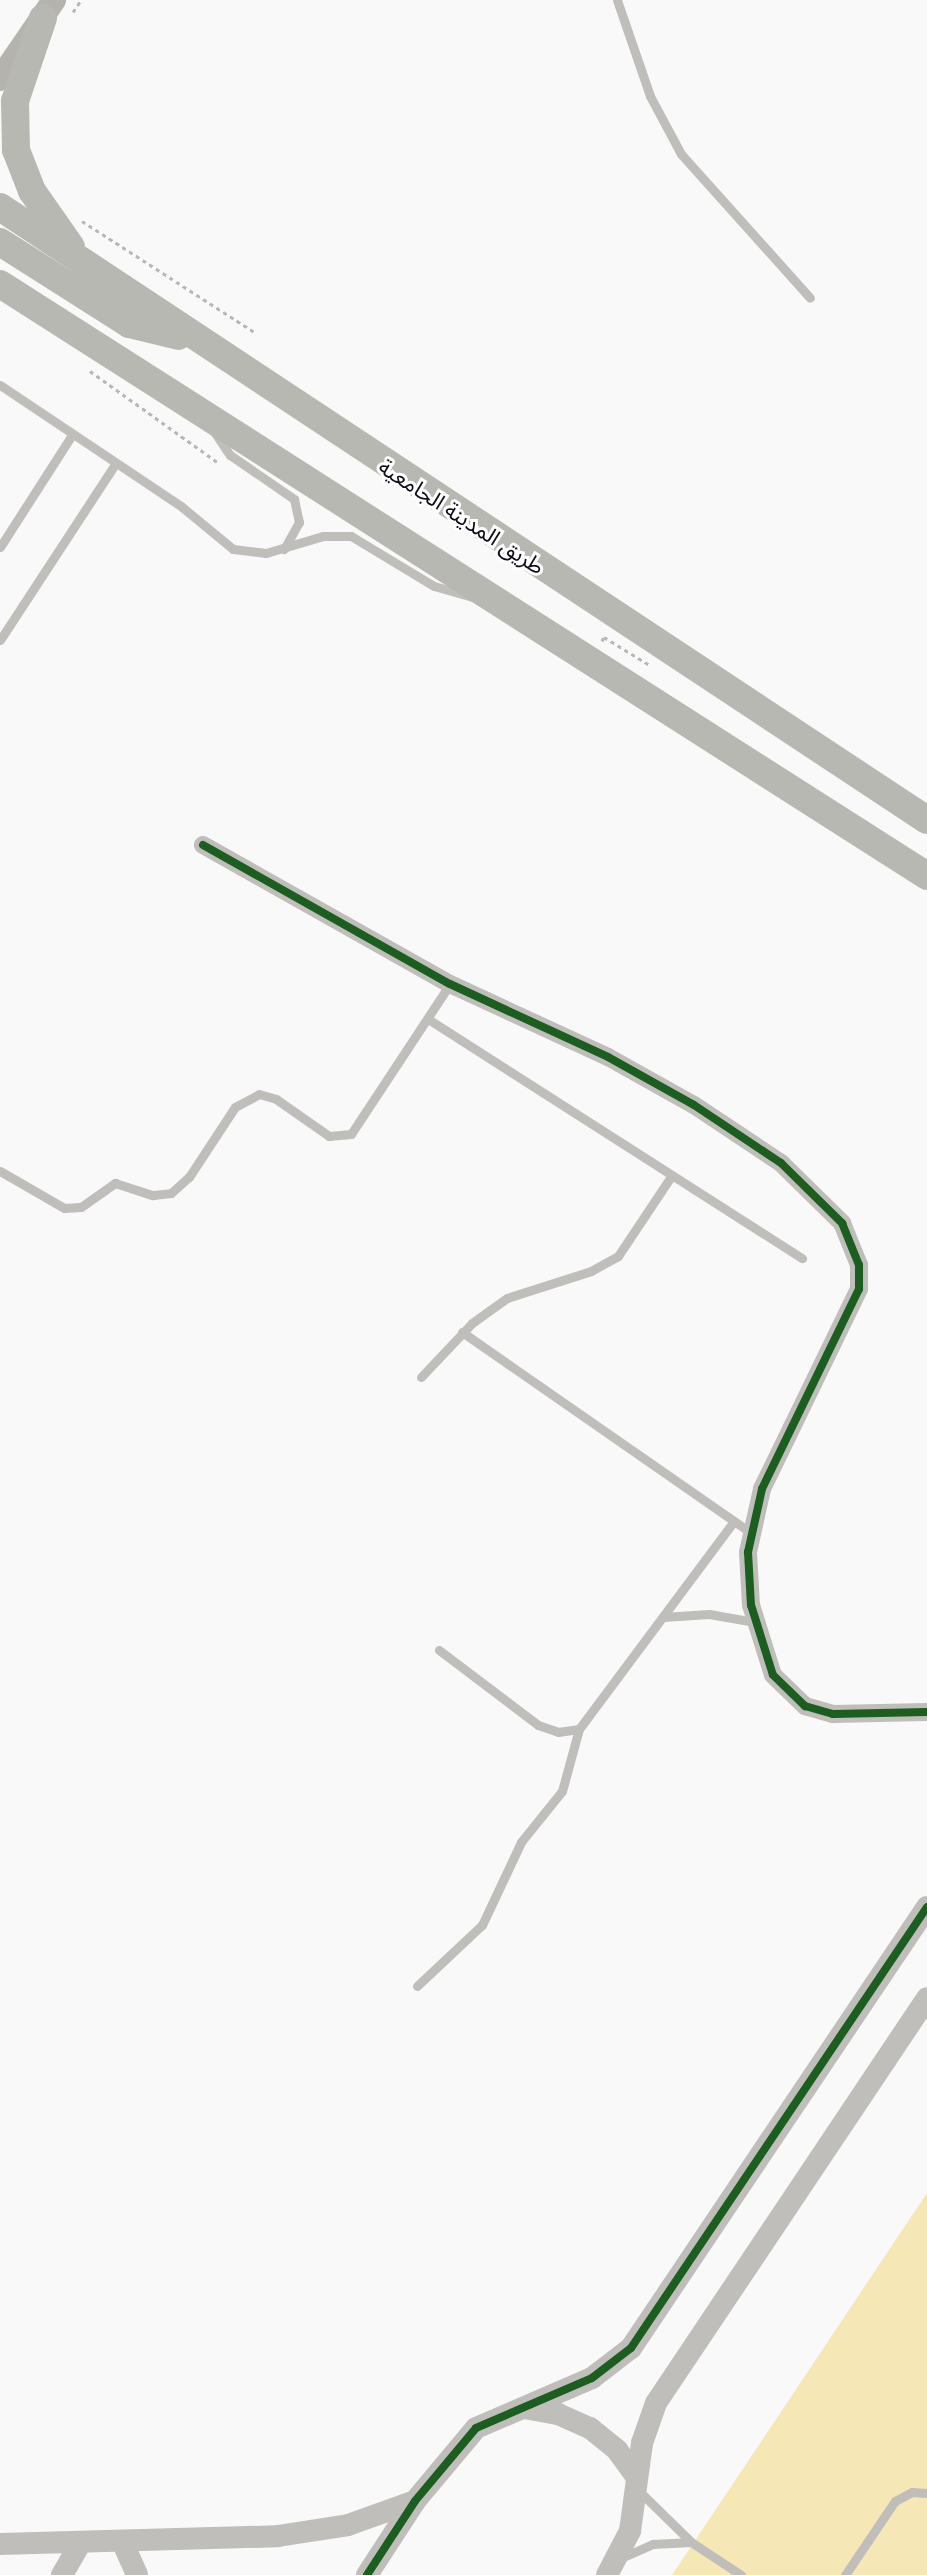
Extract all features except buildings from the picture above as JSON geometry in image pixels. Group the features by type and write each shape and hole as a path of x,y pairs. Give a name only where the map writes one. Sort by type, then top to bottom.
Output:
{"main road":[{"path":"0,79 56,10"},
{"path":"56,10 15,101 16,150 32,191 81,260"},
{"name":"طريق المدينة الجامعية","path":"0,207 188,336 927,820"},
{"path":"0,242 129,324 188,336"},
{"path":"0,284 48,318 591,657 927,876"},
{"path":"0,303 48,318"}],"street":[{"path":"203,845 450,984 608,1057 694,1105 809,1187 853,1242 859,1289 851,1313 769,1471 751,1533 749,1575 755,1622 773,1675 805,1706 833,1714 925,1713"},
{"path":"367,2575 415,2501 476,2428 592,2378 631,2348 927,1907"},
{"path":"613,2567 630,2531 637,2483 656,2403 925,2003"},
{"path":"524,2407 558,2414 590,2428 617,2450 637,2483"},
{"path":"0,2544 313,2532 415,2501"},
{"path":"122,2541 137,2575"},
{"path":"62,2575 81,2542"}],"lane":[{"path":"617,0 650,96 681,154 810,298"},
{"path":"0,385 182,507 233,549 255,554 284,549 323,536 351,536 448,592 493,596"},
{"path":"211,420 230,455 294,499 299,522 284,549"},
{"path":"0,547 72,435"},
{"path":"0,640 115,464"},
{"path":"0,1171 64,1208 88,1204 115,1183 153,1195 171,1193 189,1177 235,1107 259,1094 276,1099 329,1136 351,1134 450,984"},
{"path":"428,1019 802,1258"},
{"path":"421,1377 462,1332 507,1298 591,1271 618,1256 672,1175"},
{"path":"462,1332 751,1533"},
{"path":"417,1986 482,1925 521,1842 562,1791 579,1729 734,1521"},
{"path":"663,1617 709,1614 755,1622"},
{"path":"439,1650 538,1725 558,1732 579,1729"},
{"path":"637,2483 691,2542 741,2575"},
{"path":"845,2575 895,2501 912,2492 927,2493"},
{"path":"613,2567 653,2544 691,2542"}],"path":[{"path":"56,10 81,0"},
{"path":"71,213 254,332"},
{"path":"79,364 225,466"},
{"path":"591,657 604,637 647,665 660,646"}],"shaded area":[{"path":"927,2193 927,2575 672,2575"}],"cycle path":[{"path":"203,845 450,984 608,1057 694,1105 781,1163 842,1223 859,1265 859,1289 762,1489 748,1552 751,1605 773,1675 805,1706 833,1714 927,1712"},
{"path":"367,2575 415,2501 476,2428 592,2378 631,2348 927,1907"}]}
